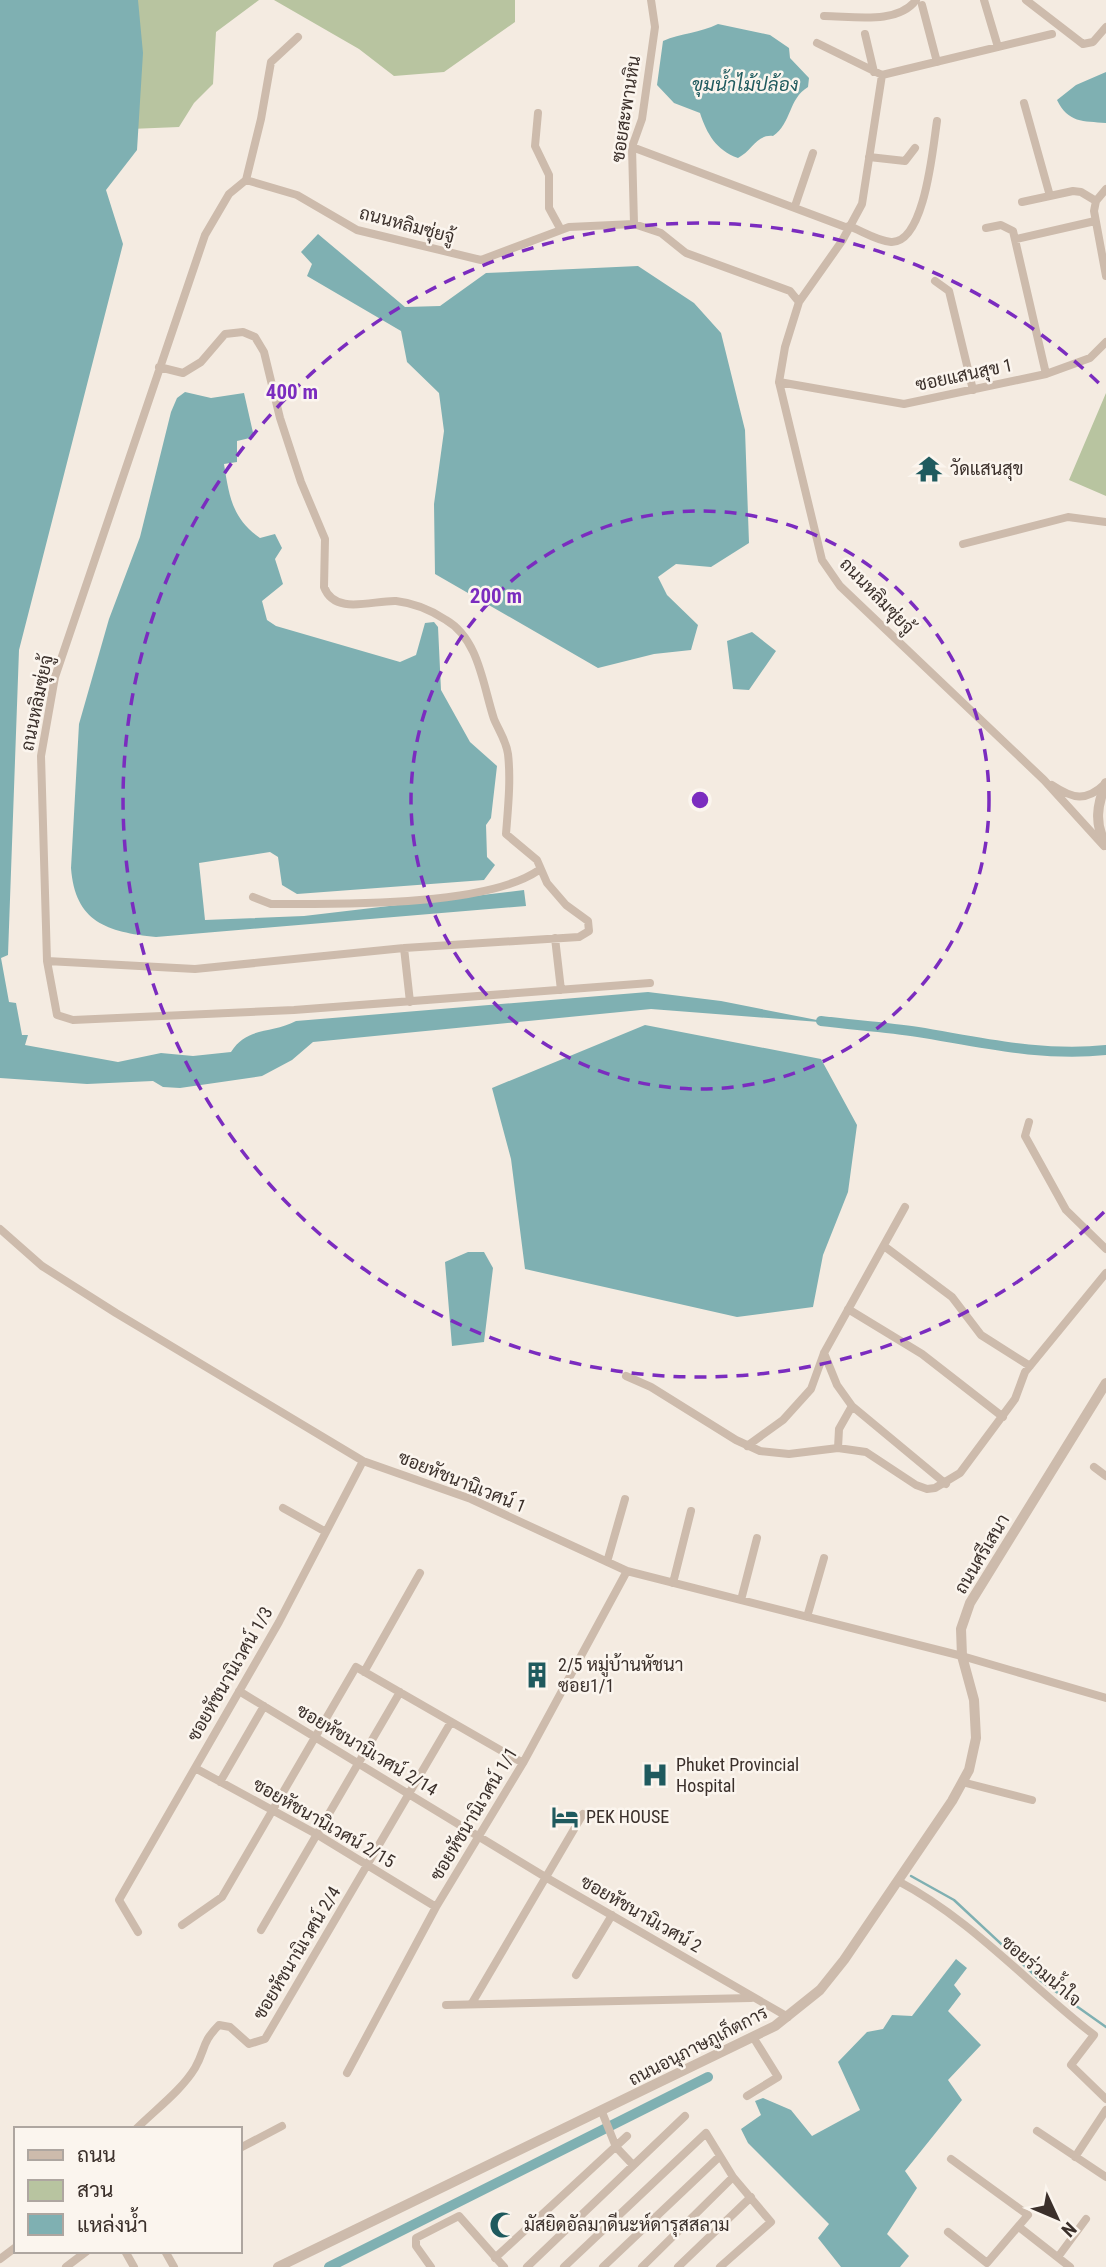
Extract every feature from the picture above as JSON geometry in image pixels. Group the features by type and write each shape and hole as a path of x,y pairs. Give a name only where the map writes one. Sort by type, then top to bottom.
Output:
{"street":[{"name":"ซอยสะพานหิน","path":"634,224 632,147 642,119 655,26 651,0"},
{"path":"984,0 998,47"},
{"path":"1030,1 1087,45 1106,27"},
{"path":"824,16 897,15 919,3 937,62"},
{"path":"799,302 862,204 878,74 865,34"},
{"path":"817,43 878,74 1052,34"},
{"path":"246,180 271,62 298,37"},
{"path":"1024,103 1050,196"},
{"path":"538,113 535,146 548,175 549,208 561,230"},
{"path":"632,147 891,242 899,240 913,227 922,211 937,121"},
{"path":"869,158 905,161 915,148"},
{"path":"795,206 813,153"},
{"name":"ถนนหลิมซุ่ยจู้","path":"410,1002 171,1017 73,1020 57,1015 47,961 41,756 55,677 205,235 229,194 246,180 297,195 357,230 481,260 561,230 634,224 661,233 686,253 790,291 799,302 785,347 779,382 822,560 840,586 1044,780 1106,847"},
{"path":"1106,189 1096,201 1095,221 1106,276"},
{"path":"1022,202 1081,192 1096,201"},
{"path":"1016,239 1095,221"},
{"path":"986,228 1007,227 1016,239 1046,374"},
{"path":"935,281 948,291 972,390"},
{"path":"47,961 195,969 404,948 579,937 589,930 588,921 566,905 539,870 537,860 506,834 509,789 505,740 495,723 475,655 461,632 449,621 415,605 395,601 341,603 333,600 324,589 325,539 301,482 259,342 250,333 231,333 218,340 190,370 175,373 159,367"},
{"name":"ซอยแสนสุข 1","path":"779,382 904,404 1046,374 1090,358 1106,342"},
{"path":"962,544 1068,517 1106,522"},
{"name":"ถนนหลิมซุ่ยจู้","path":"1044,780 1077,798 1096,793 1106,783"},
{"path":"1106,783 1098,802 1097,820 1106,847"},
{"path":"253,897 271,904 409,901 504,888 524,881 539,870"},
{"path":"555,937 561,990"},
{"path":"404,948 410,1002 650,983"},
{"path":"1029,1122 1025,1136 1066,1210 1106,1249"},
{"path":"747,1446 796,1408 811,1389 824,1353 905,1207"},
{"name":"ซอยหัชนานิเวศน์ 1","path":"0,1229 34,1261 363,1461 471,1499 627,1571 962,1656"},
{"path":"884,1245 952,1297 981,1335 1030,1366"},
{"path":"626,1376 676,1401 747,1446 789,1454 838,1448 866,1452 927,1489 946,1484 960,1474 1003,1417 1030,1366 1106,1273"},
{"path":"848,1309 922,1354 1003,1417"},
{"path":"824,1353 837,1385 852,1406 946,1484"},
{"name":"ถนนศรีเสนา","path":"962,1656 961,1629 970,1603 1102,1399 1106,1383"},
{"path":"838,1448 839,1429 852,1406"},
{"name":"ซอยหัชนานิเวศน์ 1/3","path":"138,1932 119,1900 239,1690 363,1461"},
{"path":"1094,1466 1106,1476"},
{"path":"607,1562 625,1499"},
{"path":"283,1508 326,1532"},
{"path":"673,1583 691,1511"},
{"path":"741,1600 757,1538"},
{"path":"807,1617 824,1558"},
{"name":"ซอยหัชนานิเวศน์ 1/1","path":"347,2073 436,1907 523,1763 627,1571"},
{"path":"182,1925 222,1897 315,1737 421,1573"},
{"path":"962,1656 1106,1698"},
{"name":"ถนนอนุภาษภูเก็ตการ","path":"280,2267 753,2037 788,2017 820,1990 898,1881 962,1782 976,1738 974,1700 962,1656"},
{"path":"360,1670 523,1763"},
{"name":"ซอยหัชนานิเวศน์ 2/14","path":"239,1690 479,1836"},
{"path":"261,1930 400,1692"},
{"path":"220,1782 264,1706"},
{"path":"368,1866 451,1722"},
{"name":"ซอยหัชนานิเวศน์ 2/15","path":"195,1768 318,1835 436,1907"},
{"path":"962,1782 1032,1800"},
{"path":"472,2003 583,1814"},
{"name":"ซอยหัชนานิเวศน์ 2","path":"479,1836 788,2017"},
{"name":"ซอยหัชนานิเวศน์ 2/4","path":"137,2127 187,2077 195,2067 205,2039 219,2025 230,2027 249,2044 265,2039 368,1866"},
{"name":"ซอยร่วมน้ำใจ","path":"898,1881 942,1905 1030,1984 1094,2035 1071,2065 1106,2099"},
{"path":"576,1975 612,1915"},
{"path":"446,2005 754,1998"},
{"path":"747,2096 778,2077 753,2037"},
{"path":"1075,2157 1106,2110"},
{"path":"603,2112 616,2147 633,2165"},
{"path":"527,2267 685,2116"},
{"path":"242,2147 282,2126"},
{"path":"1037,2131 1106,2177"},
{"path":"564,2267 706,2133 733,2177 771,2222 720,2267"},
{"path":"495,2258 627,2136"},
{"path":"603,2267 720,2156"},
{"path":"948,2232 987,2263 1028,2215 951,2159"},
{"path":"642,2267 733,2177"},
{"path":"678,2267 751,2197"},
{"path":"431,2267 416,2246 416,2238 459,2216 504,2267"},
{"path":"1058,2257 1086,2219"},
{"path":"1019,2227 1070,2267"},
{"path":"65,2267 84,2253"}],"green space":[{"path":"32,0 259,0 216,32 213,84 194,103 179,127 130,129"},
{"path":"274,0 515,0 515,22 444,72 394,76 359,49"},
{"path":"1106,393 1106,496 1069,480"}],"water":[{"path":"0,0 138,0 143,53 137,150 106,190 123,244 19,650 8,955 1,958 9,1002 16,1003 22,1035 28,1035 25,1045 118,1062 161,1053 193,1056 231,1052 237,1044 252,1034 296,1021 648,992 721,1001 832,1023 651,1009 313,1042 292,1060 262,1076 180,1088 163,1087 153,1081 87,1084 0,1078"},
{"name":"ขุมน้ำไม้ปล้อง","path":"718,24 770,35 789,48 790,58 809,78 808,87 797,98 779,131 759,140 738,158 724,151 713,140 700,113 674,103 657,85 663,41"},
{"path":"1106,72 1106,123 1071,117 1061,108 1057,100 1076,85"},
{"path":"318,234 405,307 440,306 486,273 638,266 694,303 721,333 745,430 749,543 711,567 676,564 658,577 667,595 698,625 691,650 654,654 598,668 435,574 434,504 444,431 439,393 407,362 401,331 307,276 312,264 301,252"},
{"path":"185,392 211,398 244,393 254,437 237,441 237,462 224,464 230,496 243,523 260,538 275,534 282,548 275,559 283,584 262,601 267,620 276,626 400,662 416,655 425,623 434,622 438,627 441,690 470,742 497,766 491,818 486,825 487,857 495,865 484,880 297,894 282,885 278,857 270,852 199,863 205,920 304,916 524,890 526,906 156,937 109,927 97,921 79,901 71,868 79,724 109,619 140,537 171,412 177,398"},
{"path":"752,632 776,651 749,690 733,689 727,641"},
{"path":"645,1025 821,1059 857,1125 848,1192 823,1255 813,1307 737,1317 525,1269 511,1159 492,1088"},
{"path":"468,1252 484,1252 493,1268 484,1342 452,1346 445,1262"},
{"path":"956,1959 967,1968 954,1985 961,1994 948,2011 981,2045 948,2080 962,2100 905,2171 917,2188 887,2234 909,2256 900,2267 841,2267 818,2238 829,2224 748,2143 741,2129 761,2115 755,2101 763,2098 791,2110 812,2136 860,2110 838,2062 867,2032 883,2029 892,2015 912,2016"}],"waterway":[{"path":"821,1021 906,1030 1035,1050 1106,1050"},
{"path":"911,1876 954,1900 1041,1981 1106,2027"},
{"path":"329,2267 708,2077"}],"place":[{"name":"วัดแสนสุข","path":"929,469"},
{"name":"2/5 หมู่บ้านหัชนา ซอย1/1","path":"537,1675"},
{"name":"Phuket Provincial Hospital","path":"655,1775"},
{"name":"PEK HOUSE","path":"565,1817"},
{"name":"มัสยิดอัลมาดีนะห์ดารุสสลาม","path":"503,2225"}]}
